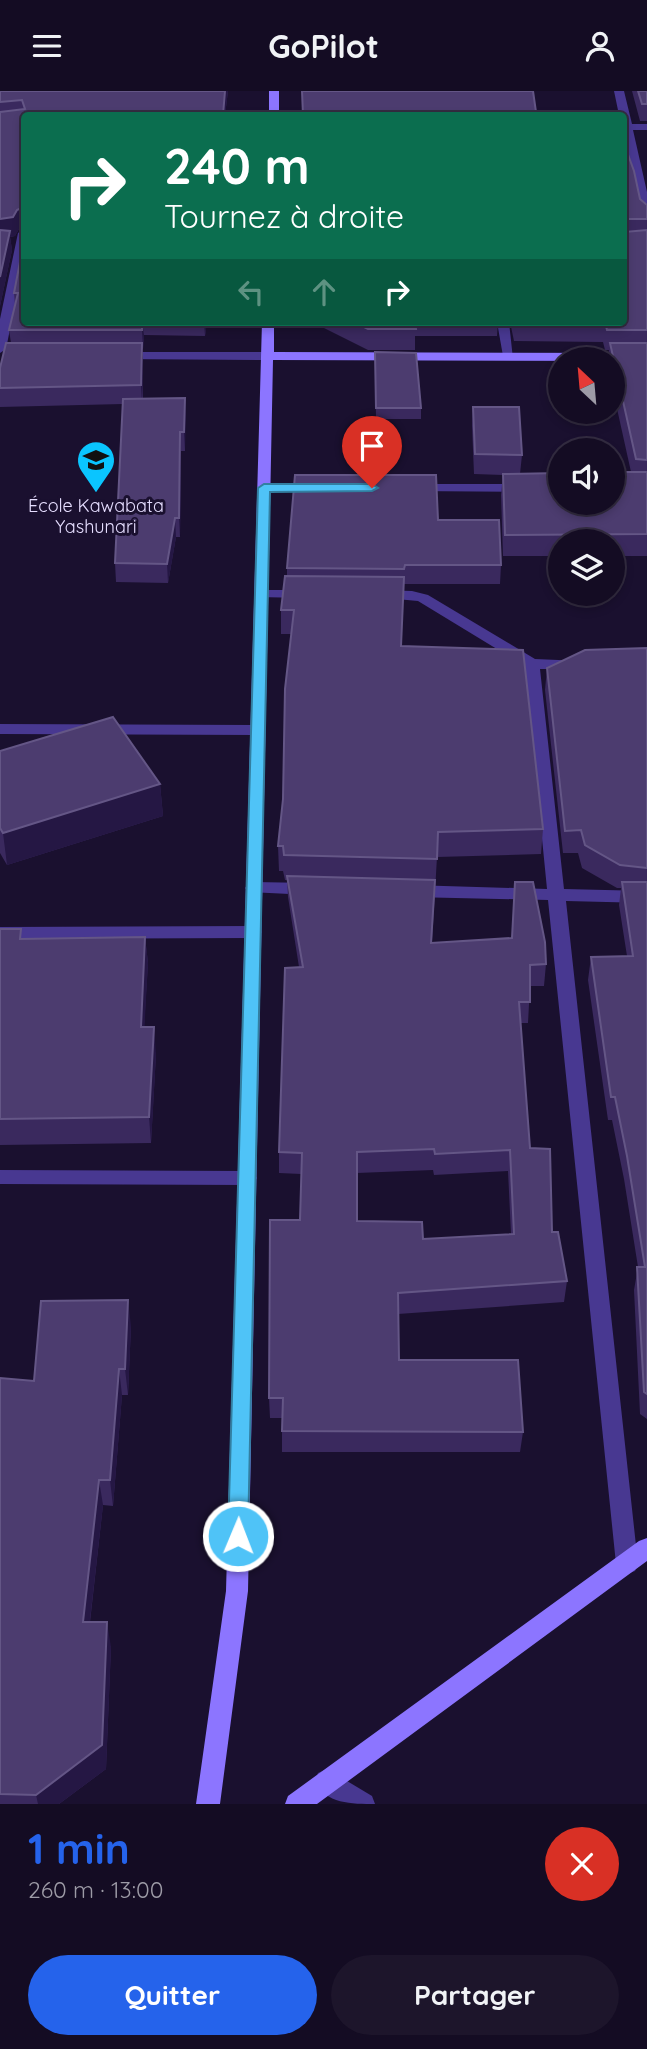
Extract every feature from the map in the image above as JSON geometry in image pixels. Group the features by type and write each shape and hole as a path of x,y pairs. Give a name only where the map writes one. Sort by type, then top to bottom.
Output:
{"street":[{"path":"274,91 274,112"},
{"path":"619,91 622,112"},
{"path":"627,127 647,127"},
{"path":"627,135 647,218"},
{"path":"0,349 19,240"},
{"path":"208,1804 237,1591 268,326"},
{"path":"504,326 509,356"},
{"path":"107,356 647,357"},
{"path":"264,488 331,488"},
{"path":"399,488 548,488"},
{"path":"261,594 316,594"},
{"path":"358,594 412,595 423,598 532,664 596,664"},
{"path":"532,664 627,1564"},
{"path":"0,729 258,730"},
{"path":"254,888 323,890"},
{"path":"391,891 647,897"},
{"path":"0,933 253,932"},
{"path":"0,1177 247,1178"},
{"path":"297,1804 647,1548"},
{"path":"327,1781 363,1804"}],"building":[{"path":"0,91 225,91 223,112 21,112 21,208 13,217 0,219 0,112 25,109 22,100 0,102"},
{"path":"302,91 533,91 536,112 303,112"},
{"path":"638,91 647,91 647,104 642,104"},
{"path":"627,152 640,199 647,205 647,219 627,219"},
{"path":"0,230 10,231 0,277"},
{"path":"647,230 647,330 607,330 606,326 627,326 627,232"},
{"path":"21,257 21,326 142,326 142,330 9,330 18,293 14,293"},
{"path":"362,326 416,326 416,329 368,329"},
{"path":"6,343 142,343 141,385 0,388 0,368"},
{"path":"610,343 647,343 647,460 636,459 625,410 625,347 611,347"},
{"path":"375,352 416,353 421,408 376,408"},
{"path":"185,398 184,432 180,432 179,518 175,518 167,564 115,563 123,399"},
{"path":"473,407 519,407 522,455 475,454"},
{"path":"625,472 647,472 647,534 625,534 625,529 548,529 548,535 505,535 503,474 548,473 548,515 625,515"},
{"path":"295,475 436,475 438,520 499,520 501,565 405,565 404,569 287,568"},
{"path":"285,576 404,577 401,646 523,650 543,829 438,832 437,859 284,855 283,846 278,846 283,799 285,689 294,610 281,610"},
{"path":"647,648 647,868 620,865 585,845 581,830 565,831 547,668 585,650"},
{"path":"113,717 160,784 3,833 0,828 0,751"},
{"path":"287,876 435,880 431,943 512,938 515,882 533,882 545,942 546,964 530,965 530,1002 519,1002 530,1148 550,1149 552,1232 558,1232 567,1281 398,1293 399,1360 518,1360 523,1432 282,1431 283,1398 269,1398 270,1220 300,1220 302,1153 279,1152 285,968 303,967","holes":["434,1149 435,1154 510,1150 514,1234 423,1239 422,1222 357,1221 357,1152"]},
{"path":"622,882 647,882 647,1394 644,1392 637,1267 645,1267 627,1156 615,1097 611,1097 591,957 633,956"},
{"path":"0,929 21,929 20,939 145,937 141,1027 154,1027 149,1117 0,1119"},
{"path":"128,1300 125,1369 119,1369 110,1480 99,1480 83,1622 107,1622 102,1745 36,1795 0,1794 0,1378 34,1381 41,1301"}],"place":[{"name":"École Kawabata Yashunari","path":"96,494"}],"route":[{"path":"238,1536 264,488 372,488"}]}
